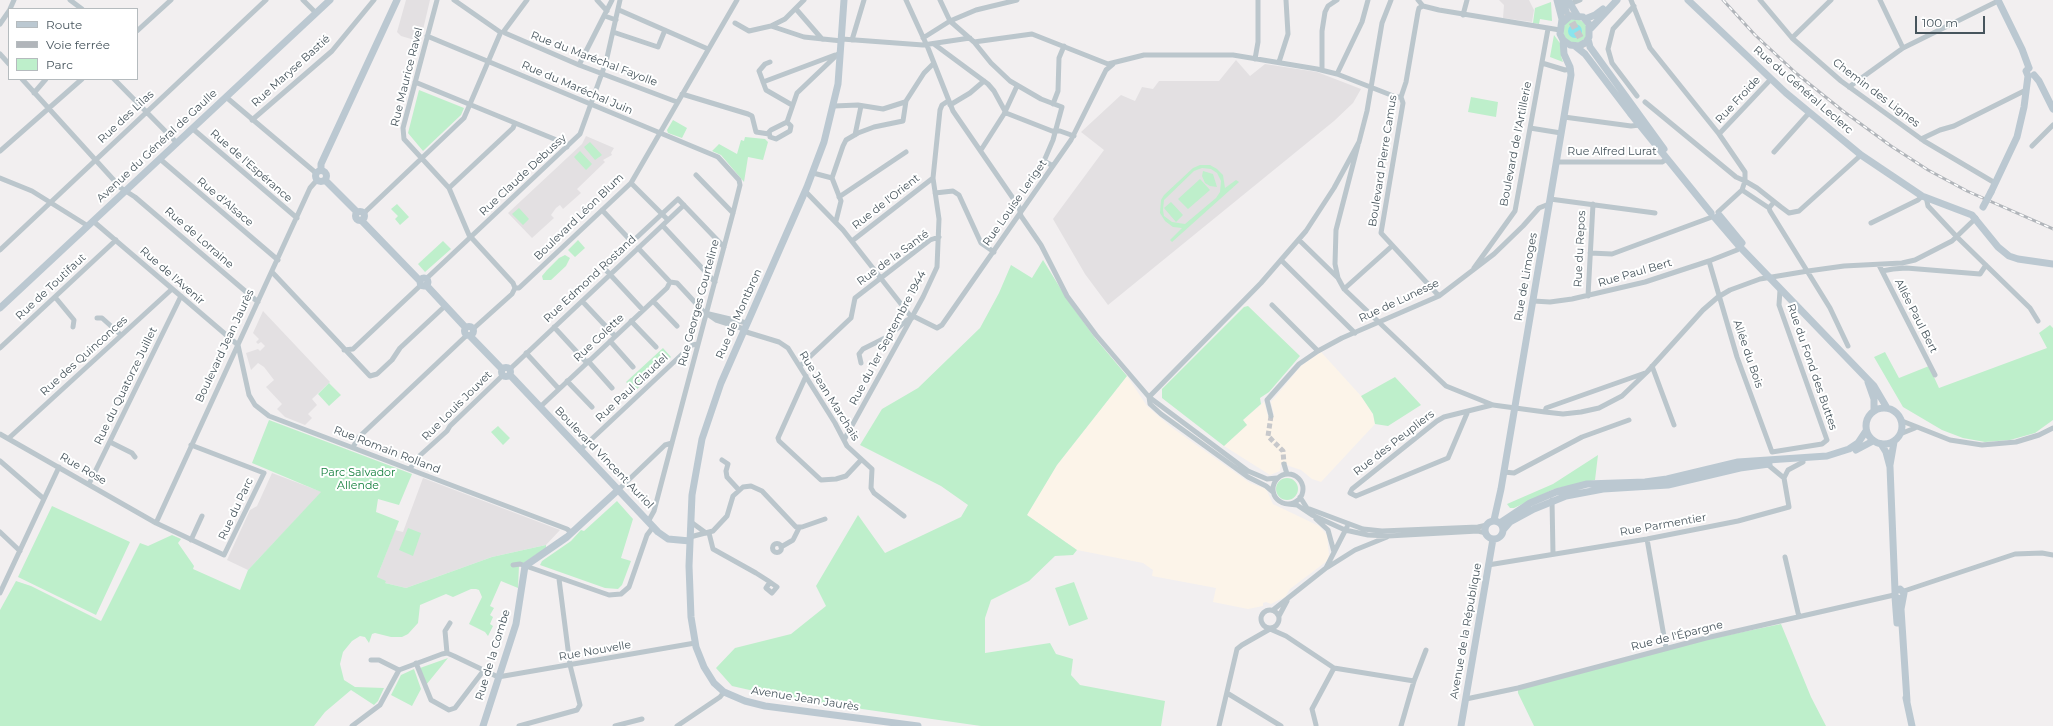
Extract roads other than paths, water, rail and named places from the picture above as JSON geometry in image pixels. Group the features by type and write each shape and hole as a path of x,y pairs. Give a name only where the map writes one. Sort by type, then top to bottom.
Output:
{"main road":[{"name":"Avenue du Général de Gaulle","path":"0,308 330,0"},
{"name":"Boulevard Jean Jaurès","path":"320,176 323,160 396,0"},
{"name":"Rue de Montbron","path":"695,643 691,618 690,539 692,495 702,439 714,400 813,173 824,142 834,106 839,54 842,40 844,0"},
{"path":"1557,0 1563,40 1585,54 1741,246 1879,392 1887,408"},
{"path":"1562,0 1577,15 1585,19 1591,28"},
{"path":"1585,19 1595,15 1611,0"},
{"path":"1617,0 1591,28 1588,39 1590,47 1608,65 1664,160 1715,214"},
{"name":"Rue du Général Leclerc","path":"1688,0 1771,79 1809,113 1861,155 1924,196 1976,218 1998,247 2009,256 2018,259 2053,264"},
{"path":"1976,218 1983,208 2017,137 2024,107 2026,90 2033,69 2029,68 2022,49 1998,0"},
{"path":"1561,27 1570,16 1577,15"},
{"path":"1574,46 1582,44 1588,39"},
{"name":"Rue de Limoges","path":"1563,40 1564,54 1569,65"},
{"name":"Rue de Limoges","path":"1499,523 1500,497 1504,472 1564,117 1569,65 1567,54 1574,46"},
{"path":"1587,50 1642,123"},
{"path":"2031,75 2039,81 2053,109"},
{"name":"Boulevard Vincent Auriol","path":"320,176 362,216 651,524 668,539 683,547 690,556"},
{"path":"1771,278 1780,290 1806,316"},
{"path":"1499,523 1530,502 1556,492 1587,484 1645,482 1667,479 1738,462 1827,456 1849,449 1858,443 1866,431 1867,420 1874,411 1874,399 1867,380"},
{"path":"1874,411 1887,408 1896,412 1902,422 1900,434 1894,442 1890,467 1899,593 1900,670 1912,726"},
{"path":"1866,431 1873,441 1881,444 1894,442"},
{"path":"1499,523 1500,537 1493,539 1486,533 1487,525 1499,523 1510,522 1552,500 1566,496 1603,489 1668,485 1740,468 1767,464 1816,462 1838,458 1873,441"},
{"path":"1881,444 1890,467"},
{"path":"525,566 572,533 618,490"},
{"path":"668,539 690,539"},
{"name":"Avenue de la République","path":"1461,726 1493,539"},
{"name":"Rue de la Combe","path":"482,726 516,624 525,566"},
{"name":"Avenue Jean Jaurès","path":"695,643 708,676 724,692 745,701 765,706 918,726"}],"street":[{"path":"70,0 81,8"},
{"path":"138,30 171,0"},
{"name":"Rue des Lilas","path":"1,246 266,0"},
{"path":"303,0 316,13"},
{"name":"Rue Maryse Bastié","path":"252,120 332,51 374,0"},
{"name":"Rue Maurice Ravel","path":"437,0 415,82 403,136 406,142 449,188 471,237 513,283 514,288"},
{"name":"Rue du Maréchal Fayolle","path":"454,0 502,33 579,65 677,102"},
{"path":"362,216 464,118 488,61 502,33 527,0"},
{"path":"597,0 606,13 616,20"},
{"path":"579,65 612,0"},
{"name":"Rue Claude Debussy","path":"344,350 353,349 580,134 602,74 619,10 620,0"},
{"name":"Boulevard Léon Blum","path":"353,447 359,437 512,294 514,288 519,288 631,183 736,0"},
{"path":"734,23 749,31 771,26 785,19 804,0"},
{"path":"852,40 864,0"},
{"path":"906,0 927,45 949,103 1020,207 1021,216 1041,245 1067,296 1096,335 1149,397 1248,471 1267,480 1286,474 1294,476 1301,483 1302,488 1300,497 1293,503 1288,504"},
{"path":"940,0 950,21 972,40 991,63 1017,86 1062,107 1056,131 1044,161 1053,166"},
{"path":"923,38 950,21 976,10 1017,0"},
{"path":"1255,58 1258,42 1258,0"},
{"path":"1279,62 1288,34 1286,0"},
{"path":"1322,70 1322,31 1325,12 1328,6 1337,0"},
{"path":"1337,74 1362,22 1368,0"},
{"path":"1338,278 1335,256 1336,230 1367,112 1382,23 1391,0"},
{"path":"1418,0 1423,6 1463,15 1548,29 1561,27"},
{"path":"1463,15 1467,0"},
{"path":"1568,5 1580,0"},
{"path":"1590,253 1612,254 1715,214 1742,190 1745,181 1745,172 1719,134 1650,48 1631,0"},
{"name":"Chemin des Lignes","path":"1760,0 1792,38 1849,87 1921,139 1995,183"},
{"path":"1792,38 1831,0"},
{"path":"1880,0 1903,48"},
{"path":"1849,87 1903,48 1998,0"},
{"name":"Boulevard Pierre Camus","path":"1423,6 1419,8 1418,12 1406,82 1401,97 1402,103 1381,233 1439,296"},
{"path":"1634,6 1610,33 1608,65 1637,96"},
{"path":"796,9 822,39"},
{"path":"619,10 708,50"},
{"path":"0,24 8,12"},
{"path":"771,26 796,35 822,39 927,45 1029,34 1064,46 1108,64 1144,55 1214,54 1255,58 1337,74 1396,97 1401,97"},
{"name":"Boulevard de l'Artillerie","path":"1470,274 1515,211 1548,29"},
{"path":"613,32 658,47 665,30"},
{"name":"Rue du Maréchal Juin","path":"427,36 659,133"},
{"path":"934,44 984,81 994,91 1006,111 1023,120 1074,136"},
{"path":"1053,104 1058,91 1060,58 1064,46"},
{"path":"0,54 8,62"},
{"path":"763,82 839,54"},
{"path":"682,94 748,114 752,116 757,133 769,134 771,138 776,139 790,131 791,126 788,122 794,97 839,54"},
{"path":"1100,61 1104,74"},
{"path":"770,62 765,64 759,71 768,92 792,104"},
{"name":"Rue Louise Leriget","path":"912,317 937,328 942,325 1074,136 1104,74 1108,67 1116,62"},
{"path":"836,221 841,201 832,178 846,140 855,134 874,127 903,121 905,102 924,73 934,63"},
{"path":"1542,63 1565,70 1569,65"},
{"name":"Rue Froide","path":"1719,134 1771,79"},
{"name":"Rue de Lorraine","path":"23,80 121,188 258,302"},
{"path":"34,93 45,80"},
{"path":"0,151 81,80"},
{"path":"115,80 177,143"},
{"path":"949,103 970,93 984,81"},
{"path":"415,82 515,123 564,144 567,147"},
{"path":"980,150 1006,111 1017,86"},
{"path":"1921,139 1940,130 1954,126 2026,90"},
{"path":"226,97 320,176"},
{"path":"834,106 861,106 883,109 905,102"},
{"path":"1645,102 1736,177 1757,188 1789,212 1796,212 1861,155"},
{"name":"Rue du 1er Septembre 1944","path":"844,440 912,317 937,267 939,237 933,178 940,110 942,105 949,103"},
{"path":"855,134 861,106"},
{"path":"1774,152 1809,113"},
{"path":"1564,117 1631,126 1642,123"},
{"path":"769,134 771,130 788,122"},
{"path":"449,188 515,123"},
{"path":"2032,146 2053,125"},
{"path":"1530,128 1561,133"},
{"name":"Rue de l'Espérance","path":"192,129 297,218"},
{"name":"Rue Georges Courteline","path":"513,565 516,563 609,595 621,594 629,587 648,535 740,182 720,158 659,133"},
{"path":"1149,397 1248,297 1299,240 1323,206 1358,145"},
{"path":"839,197 906,152"},
{"name":"Rue d'Alsace","path":"160,159 278,260"},
{"name":"Rue Alfred Lurat","path":"1556,162 1664,160"},
{"path":"813,173 832,178"},
{"path":"696,175 733,213"},
{"name":"Boulevard Jean Jaurès","path":"156,523 310,188 320,176"},
{"name":"Rue de l'Avenir","path":"0,178 26,188 91,224 116,240 238,345"},
{"name":"Rue de l'Orient","path":"852,241 933,178"},
{"path":"631,183 668,220"},
{"path":"1742,190 1769,208 1830,308 1848,346"},
{"path":"805,191 836,221 912,317 889,336 862,349 859,354 861,363"},
{"path":"935,193 953,191 959,195 981,243 994,252"},
{"path":"1871,223 1924,196 1928,206 2030,308 2038,321"},
{"path":"643,310 604,268 678,199 724,247"},
{"path":"1550,201 1593,204 1655,214"},
{"name":"Rue de Lunesse","path":"1271,416 1267,400 1299,364 1318,351 1355,333 1439,296 1470,274 1517,232 1539,208 1550,201"},
{"path":"1769,208 1774,202"},
{"name":"Rue du Repos","path":"1588,296 1593,204"},
{"name":"Rue Edmond Rostand","path":"506,371 684,205"},
{"path":"602,210 632,242"},
{"path":"1299,240 1338,278 1344,288 1379,323 1446,386 1493,405 1563,414 1599,408 1622,396 1647,372 1703,310 1718,297 1730,290 1771,278 1808,271 1844,266 1879,265 1915,260 1938,249 1958,236 1976,218"},
{"path":"663,226 715,282"},
{"name":"Rue de la Santé","path":"800,366 851,318 855,298 930,240 939,237"},
{"name":"Rue de Toutifaut","path":"0,348 116,240"},
{"path":"1344,288 1392,246"},
{"name":"Rue Paul Bert","path":"1533,301 1550,302 1588,296 1645,282 1709,261 1737,250 1741,246"},
{"path":"638,248 670,282 677,283 706,313"},
{"path":"1282,260 1355,333"},
{"name":"Allée du Bois","path":"1709,261 1718,297 1737,357 1772,452"},
{"name":"Allée Paul Bert","path":"1879,265 1935,375"},
{"path":"1882,272 1906,268 1980,274 1986,265"},
{"path":"272,272 367,374 375,375 392,360 400,348 445,306"},
{"name":"Rue Colette","path":"540,407 667,288 670,282"},
{"name":"Rue des Quinconces","path":"9,438 172,289"},
{"name":"Rue du Fond des Buttes","path":"1772,452 1822,444 1827,440 1779,305 1780,290"},
{"name":"Rue du Quatorze Juillet","path":"89,484 181,296"},
{"path":"55,297 74,320 72,327"},
{"path":"582,301 615,336"},
{"path":"653,301 676,326"},
{"path":"1272,305 1318,351"},
{"name":"Rue Jean Marchais","path":"706,313 779,342 788,348 836,423 844,440 861,460 872,469 871,488 874,493 904,516"},
{"path":"97,318 102,318 122,335"},
{"path":"631,321 656,346"},
{"path":"554,327 612,388"},
{"path":"610,341 634,367"},
{"name":"Rue Paul Claudel","path":"580,450 692,345 698,344"},
{"name":"Rue Romain Rolland","path":"238,345 247,388 255,405 263,413 567,528 572,533"},
{"path":"526,353 559,389"},
{"path":"1652,366 1674,425"},
{"name":"Rue Louis Jouvet","path":"410,469 416,459 447,431 450,426 506,371"},
{"path":"1545,412 1546,408 1647,372"},
{"path":"806,376 778,441 821,480 836,479 846,476 861,460"},
{"path":"567,381 592,407"},
{"path":"1149,397 1150,404 1161,414 1248,477 1266,486 1273,492 1279,501 1297,505 1312,515 1345,530 1368,535 1388,536 1478,532 1486,533"},
{"name":"Rue des Peupliers","path":"1468,411 1448,458 1356,496 1350,493 1352,489 1437,421 1468,411 1493,405"},
{"path":"1504,472 1514,473 1582,437 1629,420"},
{"path":"1902,422 1950,440 1982,445 2016,442 2039,435 2053,428"},
{"path":"1900,434 1915,428"},
{"name":"Rue Rose","path":"0,434 156,523"},
{"path":"110,442 132,453 135,457"},
{"path":"618,490 666,445 672,443"},
{"name":"Rue du Parc","path":"156,523 224,555 264,473 192,445"},
{"path":"722,460 728,464 726,471 727,476 738,489"},
{"path":"0,461 44,499"},
{"path":"1767,464 1784,478 1788,470 1803,462"},
{"path":"1284,464 1286,474"},
{"path":"0,593 59,467"},
{"path":"1273,492 1273,484 1277,478"},
{"name":"Rue Parmentier","path":"1488,565 1647,539 1738,521 1790,507 1784,478"},
{"path":"690,539 708,533 727,516 733,496 738,489 751,486 762,491 798,528"},
{"path":"1300,497 1307,508 1363,529 1382,531 1478,527 1487,525"},
{"path":"1552,500 1553,554"},
{"path":"1312,515 1328,530 1332,538 1334,554"},
{"path":"191,540 202,516"},
{"path":"781,547 793,540 798,528 826,519"},
{"path":"691,522 708,533 713,549 770,582"},
{"path":"1326,568 1348,524"},
{"path":"0,532 20,551"},
{"path":"1260,634 1262,625 1260,620 1262,614 1267,610 1273,610 1326,568 1355,550 1388,536"},
{"path":"1647,539 1666,648"},
{"name":"Rue de l'Épargne","path":"1466,699 1504,691 1666,648 1899,593 2015,554 2042,553 2053,556"},
{"path":"1785,557 1799,617"},
{"path":"519,726 576,710 580,705 570,665 559,579"},
{"path":"1286,636 1278,624 1279,616 1290,597"},
{"path":"1273,610 1279,616"},
{"path":"447,653 445,631 450,623"},
{"path":"1218,726 1228,693 1237,649 1278,624"},
{"path":"1262,625 1286,636 1334,668 1414,681"},
{"name":"Rue Nouvelle","path":"498,677 695,643"},
{"path":"1401,726 1414,681 1426,650"},
{"path":"352,726 380,705 399,670 416,663 447,653 498,677"},
{"path":"371,660 379,660 399,670"},
{"path":"416,663 431,700 449,710 454,708 484,670"},
{"path":"1316,726 1312,709 1334,668"},
{"path":"677,726 720,697 724,692"},
{"path":"1228,693 1282,726"},
{"path":"615,726 642,719"}],"water":[{"path":"1575,24 1580,26 1582,31 1580,36 1575,38 1570,36 1568,31 1570,26"}],"tunnel":[{"path":"1567,13 1587,50"},
{"path":"1271,416 1268,436 1283,451 1284,464"}],"railway":[{"path":"1723,0 1755,35 1797,74 1843,111 1891,146 1928,170 1967,191 2053,229"}],"park label":[{"name":"Parc Salvador Allende","path":"358,479"}]}
